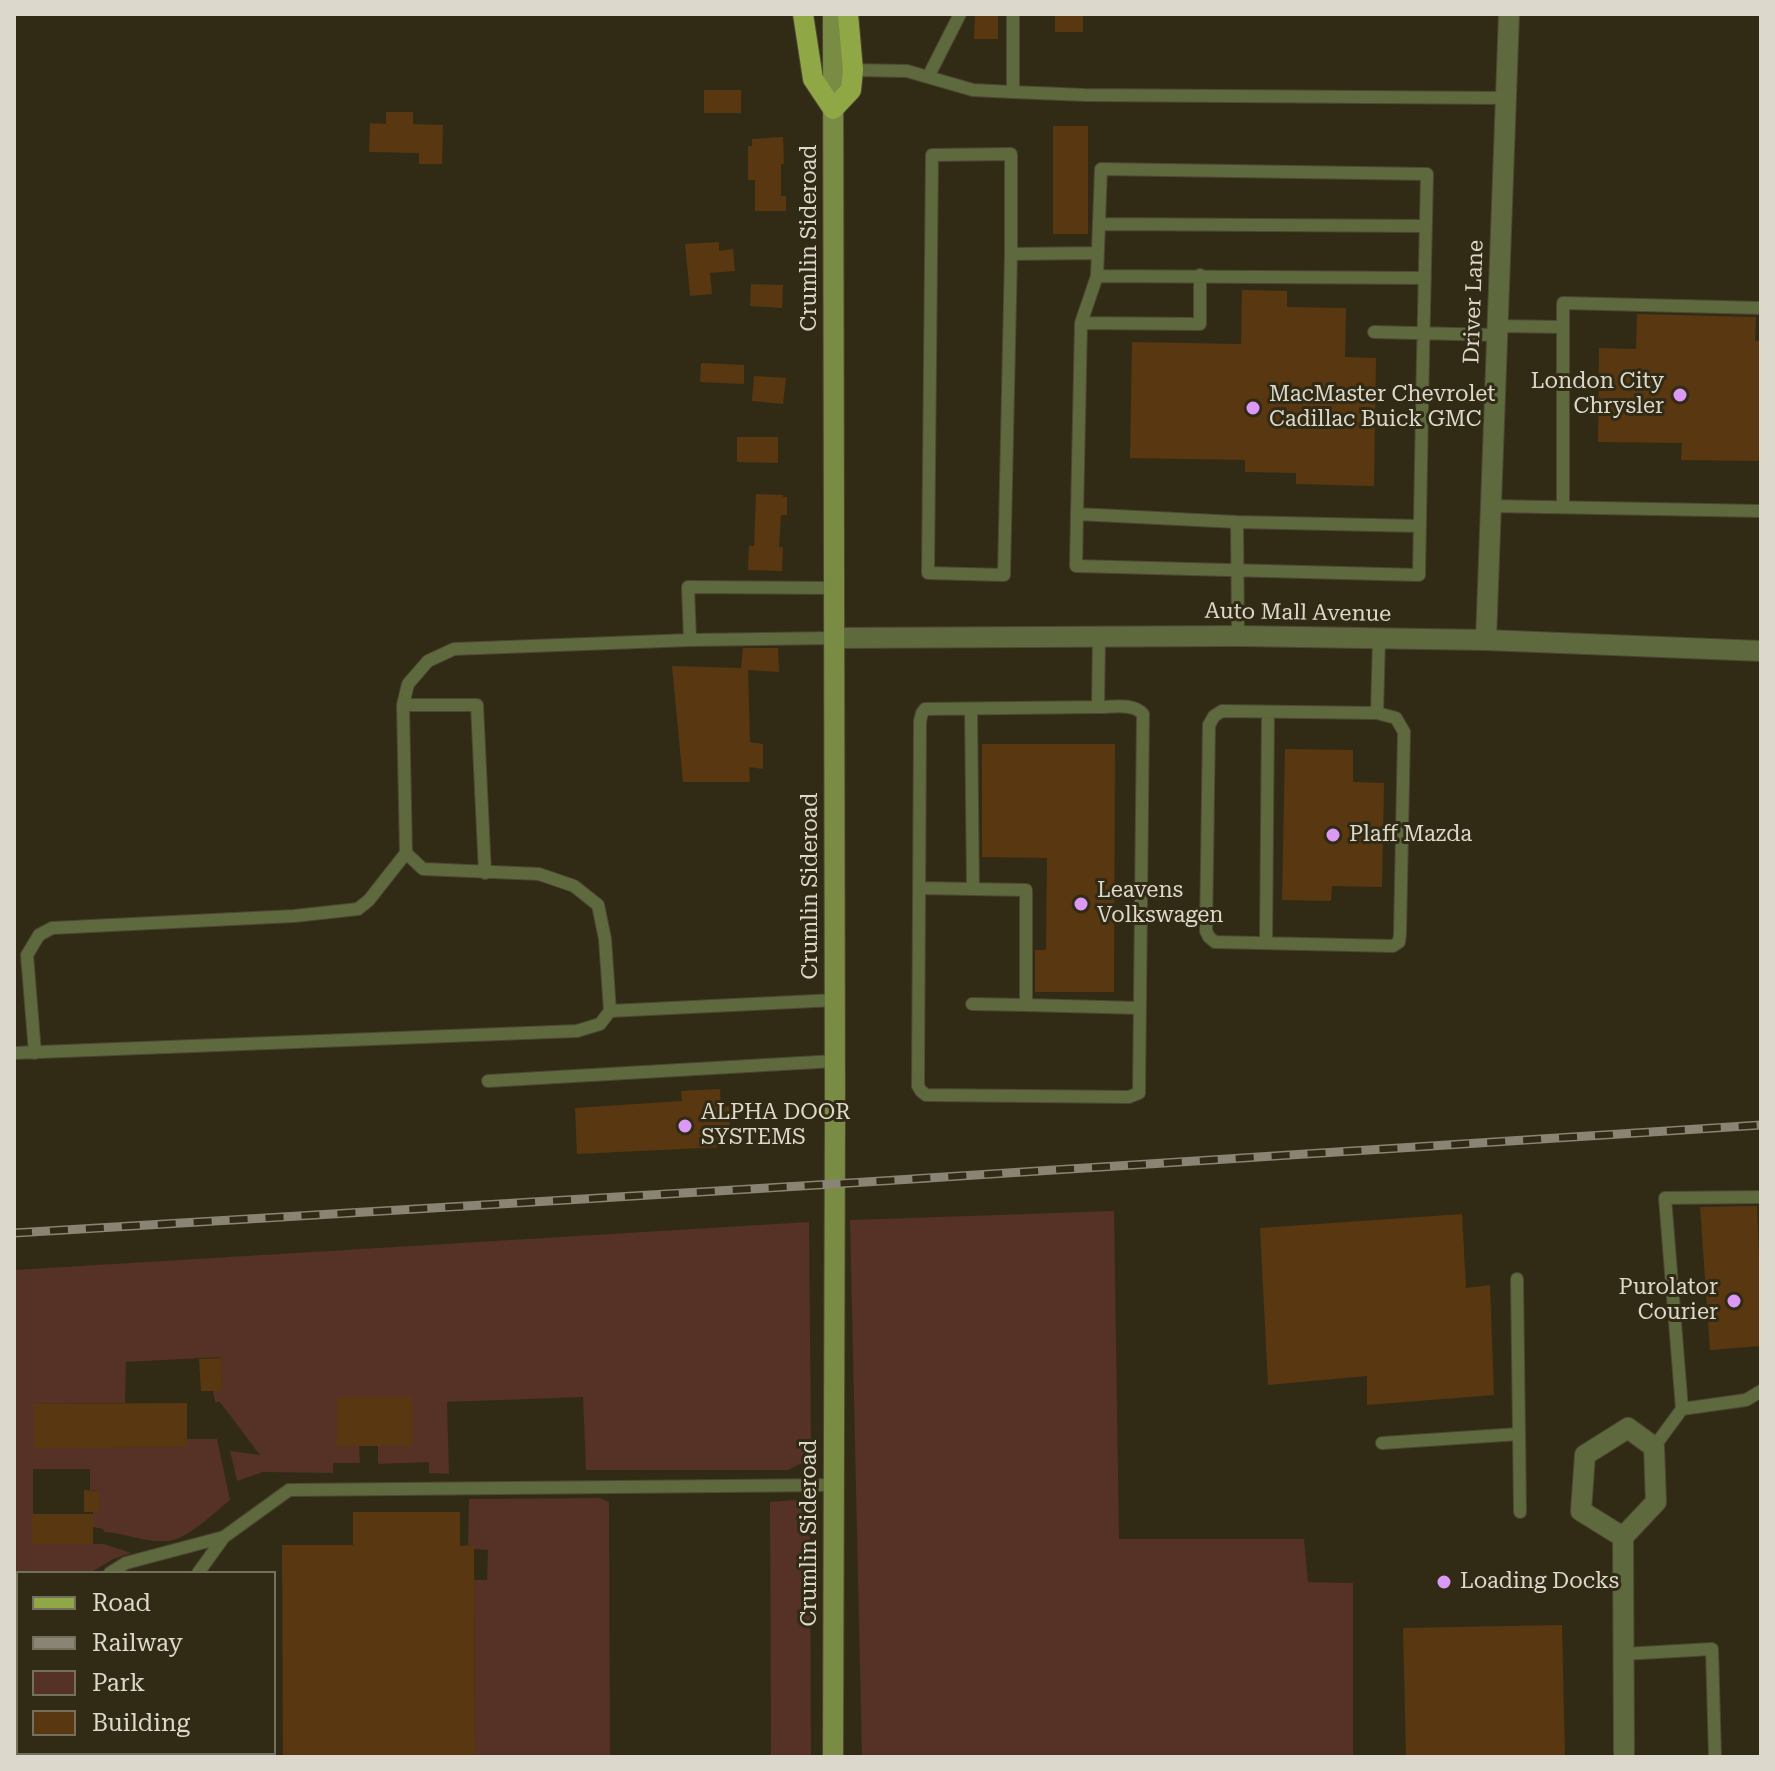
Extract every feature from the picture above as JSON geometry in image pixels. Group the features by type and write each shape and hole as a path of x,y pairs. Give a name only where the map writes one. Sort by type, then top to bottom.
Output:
{"main road":[{"path":"803,14 813,79 833,109 851,90 853,70 848,14"}],"street":[{"name":"Crumlin Sideroad","path":"833,14 833,1757"},
{"name":"Driver Lane","path":"1486,640 1509,14"},
{"name":"Auto Mall Avenue","path":"834,638 1238,636 1486,640 1761,651"},
{"path":"1623,1537 1581,1511 1585,1455 1628,1428 1654,1447 1656,1502 1623,1537 1624,1757"}],"lane":[{"path":"928,77 960,14"},
{"path":"1013,14 1013,92"},
{"path":"853,70 907,71 973,90 1013,92 1506,98"},
{"path":"1011,154 1011,254 1004,575 928,573 932,155 1011,154"},
{"path":"1101,169 1427,174 1419,575 1076,566 1081,323 1097,276 1099,224 1101,169"},
{"path":"1099,224 1426,226"},
{"path":"1011,254 1098,253"},
{"path":"1081,323 1200,324 1200,275"},
{"path":"1097,276 1425,278"},
{"path":"1563,507 1563,303 1761,308"},
{"path":"1374,332 1563,327"},
{"path":"1491,506 1761,511"},
{"path":"1077,514 1237,522 1420,526"},
{"path":"1237,522 1238,636"},
{"path":"690,640 688,587 834,588"},
{"path":"1098,707 1099,636"},
{"path":"35,1053 27,955 39,935 52,928 294,916 358,909 369,900 406,853 403,705 408,684 428,661 454,649 834,638"},
{"path":"1377,713 1379,638"},
{"path":"403,705 477,705 485,873"},
{"path":"1131,707 1138,708 1143,714 1139,1093 1135,1097 926,1095 918,1086 922,713 925,709 971,709 1131,707"},
{"path":"971,709 973,889"},
{"path":"1222,711 1268,712 1377,713 1396,718 1404,732 1399,942 1393,946 1215,942 1209,937 1206,931 1209,725 1214,716 1222,711"},
{"path":"1266,943 1268,712"},
{"path":"14,1053 577,1031 600,1024 610,1011 605,939 598,905 574,886 539,874 423,869 406,853"},
{"path":"919,888 1026,890 1026,1005"},
{"path":"610,1011 835,1000"},
{"path":"972,1004 1140,1008"},
{"path":"488,1081 835,1061"},
{"path":"1654,1447 1682,1409 1665,1198 1761,1197"},
{"path":"1517,1279 1520,1512"},
{"path":"1682,1409 1746,1400 1761,1391"},
{"path":"1382,1443 1519,1434"},
{"path":"199,1571 224,1537 289,1490 834,1485"},
{"path":"113,1571 126,1563 224,1537"},
{"path":"1623,1654 1712,1649 1715,1757"}],"green space":[{"path":"1114,1211 1119,1539 1304,1539 1308,1582 1353,1583 1353,1757 862,1757 850,1220"},
{"path":"809,1222 811,1443 802,1463 788,1470 586,1470 583,1397 447,1402 449,1474 429,1473 429,1462 378,1464 378,1446 411,1397 338,1397 359,1446 360,1463 333,1463 333,1473 263,1472 237,1481 230,1451 260,1455 220,1402 215,1402 213,1391 222,1390 220,1357 126,1362 125,1403 34,1404 34,1447 187,1447 187,1439 217,1439 230,1500 183,1536 152,1541 93,1527 93,1512 99,1512 99,1491 90,1490 90,1469 33,1469 33,1544 104,1544 131,1553 93,1571 16,1571 16,1755 62,1757 14,1757 14,1270"},
{"path":"600,1498 609,1502 610,1757 475,1757 474,1580 487,1580 488,1550 474,1549 474,1546 468,1545 469,1499"},
{"path":"796,1500 810,1513 811,1757 771,1757 770,1502"}],"building":[{"path":"975,14 998,14 998,39 974,39"},
{"path":"1055,14 1083,14 1083,32 1055,32"},
{"path":"704,90 741,90 741,113 704,113"},
{"path":"386,112 413,112 413,124 443,125 442,164 419,164 419,153 369,152 370,123 386,124"},
{"path":"1053,126 1088,126 1088,234 1053,234"},
{"path":"783,137 781,196 786,196 786,211 755,211 755,180 748,180 748,146 752,146 752,139"},
{"path":"719,242 719,251 733,249 735,271 710,273 712,294 690,296 685,244"},
{"path":"751,284 783,285 782,308 750,306"},
{"name":"MacMaster Chevrolet Cadillac Buick GMC","path":"1242,290 1287,291 1287,307 1346,308 1345,357 1376,358 1374,486 1296,484 1296,473 1245,472 1245,460 1130,458 1132,342 1241,344"},
{"name":"London City Chrysler","path":"1637,314 1756,317 1755,341 1761,341 1761,461 1681,460 1682,443 1598,442 1599,348 1636,349"},
{"path":"701,363 744,365 744,384 700,382"},
{"path":"754,376 786,378 783,404 752,401"},
{"path":"737,437 778,437 778,463 737,462"},
{"path":"756,494 787,497 787,515 781,515 779,547 783,547 782,571 748,570 749,546 754,546"},
{"path":"743,648 778,648 779,672 748,670 750,742 763,744 763,769 749,767 750,782 683,782 672,666 741,668"},
{"name":"Leavens Volkswagen","path":"982,744 1115,744 1114,992 1035,992 1035,950 1046,950 1047,858 982,857"},
{"name":"Plaff Mazda","path":"1285,749 1353,750 1353,782 1384,783 1382,887 1332,886 1331,901 1282,900"},
{"path":"720,1089 721,1107 729,1106 730,1129 722,1129 723,1147 577,1154 575,1108 682,1101 681,1091"},
{"name":"Purolator Courier","path":"1757,1206 1761,1254 1761,1346 1710,1350 1700,1207"},
{"path":"1462,1214 1466,1288 1490,1285 1494,1395 1367,1405 1367,1376 1268,1385 1260,1228"},
{"path":"221,1358 222,1391 201,1391 199,1359"},
{"path":"337,1397 412,1397 412,1446 337,1446"},
{"path":"187,1403 187,1447 34,1448 34,1404"},
{"path":"84,1490 99,1491 99,1512 84,1512"},
{"path":"353,1512 460,1512 460,1546 474,1545 475,1757 283,1757 282,1545 353,1545"},
{"path":"32,1514 93,1514 93,1544 32,1544"},
{"path":"1562,1625 1565,1757 1406,1757 1403,1628"}],"railway":[{"path":"14,1233 1761,1125"}],"place":[{"name":"London City Chrysler","path":"1680,395"},
{"name":"MacMaster Chevrolet Cadillac Buick GMC","path":"1253,408"},
{"name":"Plaff Mazda","path":"1333,835"},
{"name":"Leavens Volkswagen","path":"1081,904"},
{"name":"ALPHA DOOR SYSTEMS","path":"685,1126"},
{"name":"Purolator Courier","path":"1734,1301"},
{"name":"Loading Docks","path":"1444,1582"}]}
